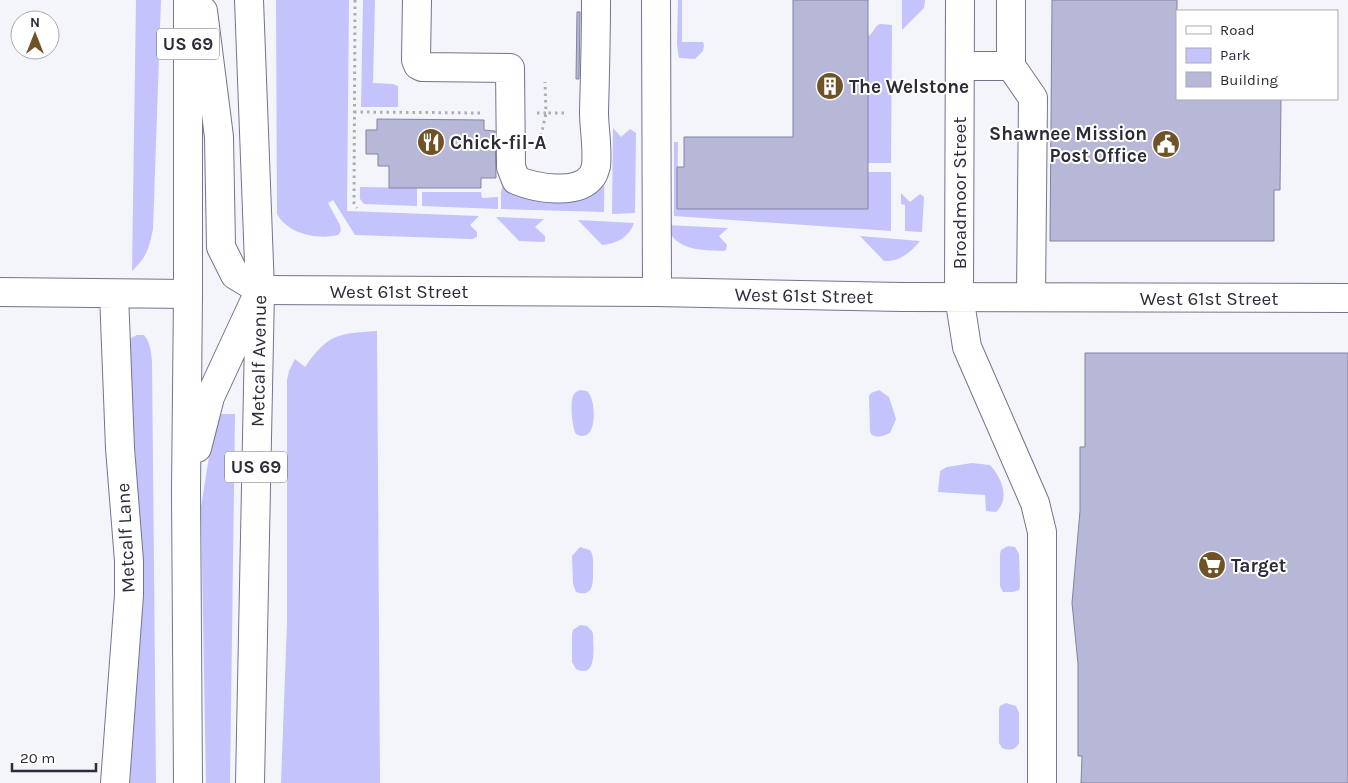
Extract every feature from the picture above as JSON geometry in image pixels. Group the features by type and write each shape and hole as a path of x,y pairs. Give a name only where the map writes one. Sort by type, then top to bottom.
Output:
{"main road":[{"name":"US 69","path":"188,0 186,490 188,783"},
{"path":"186,490 210,397 260,290 235,275 221,247 219,137 201,0"},
{"name":"Metcalf Avenue","path":"249,0 260,290 250,783"},
{"path":"417,0 416,60 418,65 422,67 510,68 511,168 516,180 529,186 555,189 585,184 593,175 596,166 594,114 596,0"},
{"path":"584,0 584,92 586,101 594,114"},
{"path":"656,0 657,292"},
{"name":"Broadmoor Street","path":"960,0 959,296 967,347 1035,503 1041,524 1042,783"},
{"path":"1011,0 1011,66 1033,98 1031,297"},
{"path":"960,66 1011,66"},
{"name":"West 61st Street","path":"260,290 657,292 902,297 1348,298"},
{"path":"0,292 188,294"},
{"name":"Metcalf Lane","path":"114,294 120,448 129,561 129,595 115,783"}],"path":[{"path":"356,0 354,203 358,208"},
{"path":"545,82 546,114"},
{"path":"354,112 489,113"}],"green space":[{"path":"136,0 161,0 153,229 147,252 132,271"},
{"path":"276,0 349,0 347,211 479,216 470,225 477,232 477,237 472,239 355,235 333,200 328,203 340,225 341,231 338,235 321,237 304,234 282,221 277,214"},
{"path":"363,0 375,0 373,83 398,86 398,107 361,107"},
{"path":"678,0 682,0 682,42 703,42 704,45 703,51 695,59 679,58 677,44"},
{"path":"902,0 925,0 924,8 902,30"},
{"path":"880,24 892,25 891,163 868,163 868,36"},
{"path":"605,118 604,212 501,209 503,185 576,195"},
{"path":"613,128 621,137 630,129 636,133 635,213 612,214"},
{"path":"674,142 678,142 677,209 867,209 868,172 891,172 891,231 674,216"},
{"path":"360,187 417,188 417,206 364,204 360,199"},
{"path":"422,192 481,192 482,198 498,197 498,209 422,206"},
{"path":"901,193 910,202 920,194 924,197 922,232 905,231 905,205 901,204"},
{"path":"496,217 544,219 535,227 545,236 545,241 519,241"},
{"path":"578,220 634,223 622,239 602,245"},
{"path":"666,225 728,228 719,236 727,245 726,250 698,249 682,244 670,234"},
{"path":"860,236 920,241 904,256 895,260 884,261"},
{"path":"377,331 380,783 281,783 287,623 287,380 295,359 305,367 321,347 335,337 352,333"},
{"path":"137,335 144,335 146,338 150,347 152,361 156,783 130,783 142,552 128,346 131,338"},
{"path":"580,390 587,391 593,403 594,411 592,428 583,436 576,434 572,415 573,396"},
{"path":"879,390 889,397 896,419 890,433 878,437 873,436 870,430 869,396 871,393"},
{"path":"220,414 235,414 230,783 206,783 201,507 209,457"},
{"path":"972,463 990,465 1001,481 1004,494 1003,500 996,512 986,511 985,495 938,492 940,471 947,467"},
{"path":"1008,546 1015,547 1019,554 1020,587 1019,590 1013,592 1003,592 1000,586 1000,554 1001,550"},
{"path":"580,547 590,550 593,562 591,588 586,593 576,592 573,584 572,556"},
{"path":"580,625 587,626 593,634 593,660 588,670 583,671 576,669 572,662 572,634 573,630"},
{"path":"1006,703 1016,706 1019,713 1019,743 1010,750 1002,748 999,743 999,709 1000,706"}],"building":[{"name":"The Welstone","path":"793,0 868,0 868,209 677,209 677,167 684,167 684,137 793,137"},
{"name":"Shawnee Mission Post Office","path":"1052,0 1177,0 1176,100 1281,100 1280,190 1274,190 1274,241 1050,241"},
{"path":"577,12 580,12 579,79 576,79"},
{"name":"Chick-fil-A","path":"377,119 484,120 484,130 495,131 496,178 481,178 481,188 389,188 389,166 378,166 378,154 366,154 366,130 377,130"},
{"name":"Target","path":"1085,353 1348,353 1348,783 1081,783 1082,756 1078,756 1078,664 1072,603 1080,511 1080,447 1085,447"}],"place":[{"name":"The Welstone","path":"830,86"},
{"name":"Chick-fil-A","path":"431,142"},
{"name":"Shawnee Mission Post Office","path":"1166,144"},
{"name":"Target","path":"1212,565"}]}
